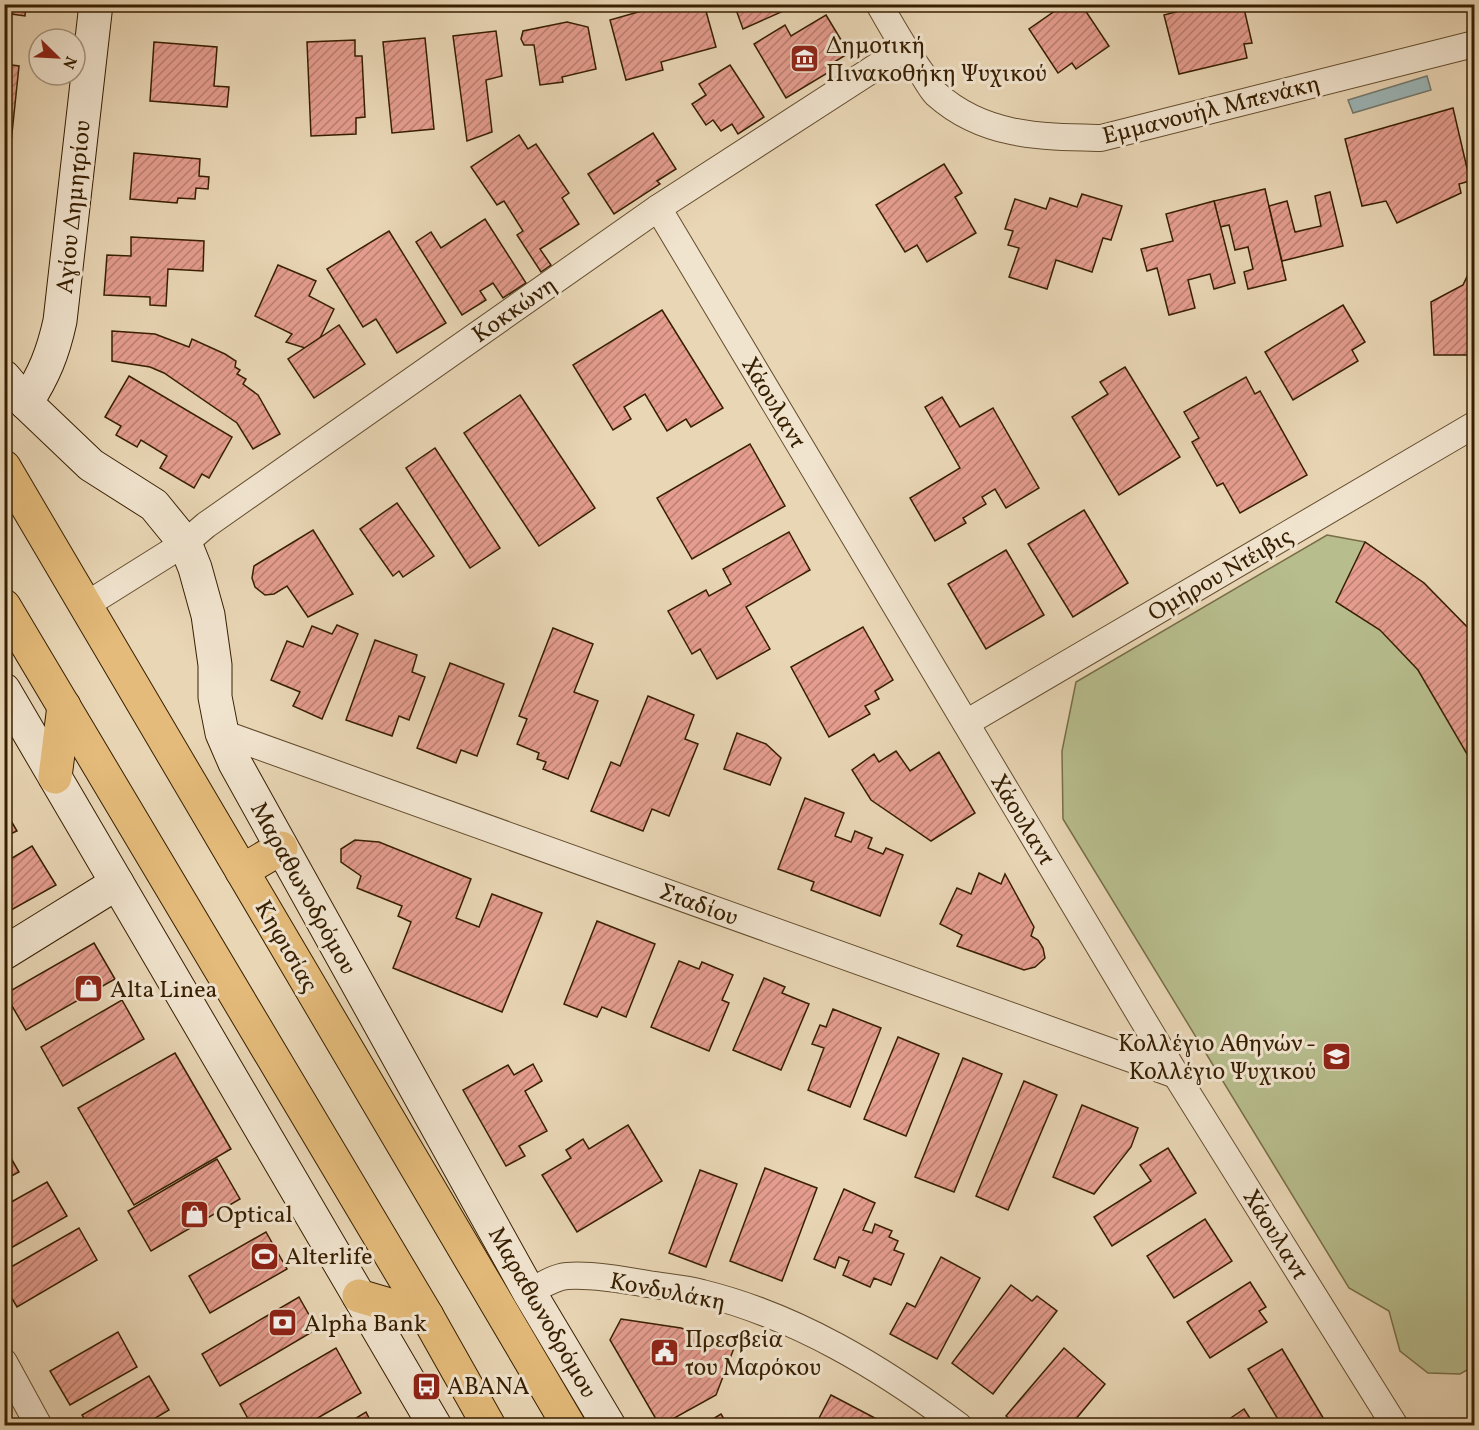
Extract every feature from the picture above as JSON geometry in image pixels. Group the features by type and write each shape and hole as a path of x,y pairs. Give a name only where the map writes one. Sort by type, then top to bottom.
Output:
{"main road":[{"name":"Κηφισίας","path":"4,467 569,1425"},
{"path":"4,606 427,1316 489,1425"},
{"path":"56,777 64,706"},
{"path":"242,871 281,848"},
{"path":"359,1296 427,1316"}],"street":[{"name":"Αγίου Δημητρίου","path":"26,403 42,378 54,351 60,321 96,4"},
{"path":"879,4 904,50"},
{"name":"Εμμανουήλ Μπενάκη","path":"904,50 936,93 970,118 1005,131 1044,137 1101,138 1474,44"},
{"name":"Κοκκώνη","path":"86,605 185,543 206,525 658,208 904,50"},
{"name":"Χάουλαντ","path":"658,208 1176,1075 1395,1425"},
{"name":"Μαραθωνοδρόμου","path":"4,377 26,403 91,465 154,506 185,543 195,568 208,615 215,697 222,733 235,763 529,1292 609,1425"},
{"name":"Ομήρου Ντέιβις","path":"966,723 1474,425"},
{"path":"4,690 435,1425"},
{"name":"Σταδίου","path":"222,733 1176,1075"},
{"path":"4,953 117,883"},
{"name":"Κονδυλάκη","path":"529,1292 566,1276 623,1280 702,1293 772,1316 844,1350 909,1388 958,1425"},
{"path":"4,1362 39,1425"}],"green space":[{"name":"Κολλέγιο Αθηνών - Κολλέγιο Ψυχικού","path":"1327,535 1365,542 1424,583 1474,634 1474,1366 1460,1374 1428,1373 1400,1351 1389,1311 1349,1288 1063,819 1062,751 1076,682"}],"water":[{"path":"1427,76 1431,90 1353,113 1348,100"}],"building":[{"path":"4,4 26,4 25,16 4,13"},
{"path":"666,4 704,4 716,47 661,62 663,70 626,80 610,20"},
{"path":"734,4 799,4 743,29"},
{"path":"1065,4 1081,4 1109,46 1076,69 1072,63 1058,73 1029,29"},
{"path":"1206,4 1243,4 1252,43 1244,44 1247,58 1179,74 1164,15"},
{"path":"826,15 849,53 826,67 829,72 786,98 754,44 785,25 791,36"},
{"path":"567,22 588,27 596,69 562,77 563,82 540,85 534,45 524,45 521,39 523,31"},
{"path":"496,31 502,76 486,80 492,132 467,141 453,36"},
{"path":"425,38 434,129 392,133 383,42"},
{"path":"355,40 355,56 362,56 365,117 356,118 356,134 311,136 307,42"},
{"path":"154,42 217,47 214,86 229,87 227,107 150,101"},
{"path":"4,64 19,66 9,162 4,162"},
{"path":"730,65 764,117 738,134 732,124 721,131 713,120 706,125 692,104 706,95 699,84"},
{"path":"1453,108 1470,181 1459,184 1461,193 1397,223 1386,201 1362,206 1345,139"},
{"path":"653,133 676,169 657,181 660,184 614,214 588,174"},
{"path":"519,135 528,149 536,144 569,193 562,198 579,224 540,249 551,265 541,272 517,235 523,231 504,201 497,205 471,167"},
{"path":"134,153 200,159 199,176 209,177 208,189 196,188 195,199 178,198 177,203 130,199"},
{"path":"944,164 962,193 955,197 976,233 927,262 917,245 905,252 876,205"},
{"path":"1265,189 1286,280 1248,289 1244,272 1253,269 1248,247 1235,250 1229,225 1220,227 1214,201"},
{"path":"1330,192 1343,246 1282,261 1269,206 1287,201 1295,232 1321,226 1315,196"},
{"path":"1082,194 1122,206 1111,240 1103,238 1092,272 1056,260 1047,289 1009,277 1019,248 1008,245 1013,231 1005,229 1015,199 1046,209 1050,198 1077,207"},
{"path":"1214,201 1235,283 1214,289 1210,274 1188,280 1195,308 1169,315 1157,268 1147,271 1141,249 1173,241 1166,214"},
{"path":"485,219 526,283 503,298 493,283 480,291 486,300 462,315 416,242 431,232 441,248"},
{"path":"389,231 446,323 397,353 376,319 363,327 327,269"},
{"path":"131,237 204,241 203,271 168,269 166,306 150,305 150,297 104,295 107,255 131,256"},
{"path":"1474,264 1474,355 1434,355 1431,302 1463,285"},
{"path":"278,265 316,281 309,296 334,309 320,338 305,348 286,342 292,334 255,316"},
{"path":"1343,305 1365,342 1352,350 1358,361 1293,400 1265,352"},
{"path":"662,310 723,408 691,427 686,419 667,431 645,394 624,407 631,419 613,430 573,365"},
{"path":"339,325 365,364 314,398 288,359"},
{"path":"112,331 155,334 189,347 192,339 225,354 236,361 235,367 240,370 237,374 246,379 243,384 258,395 280,434 253,449 237,423 164,373 150,367 112,361"},
{"path":"1125,367 1180,457 1119,495 1072,417 1108,394 1100,382"},
{"path":"129,376 232,437 209,478 202,474 194,488 160,468 167,456 141,440 137,447 116,435 121,426 105,417"},
{"path":"1246,377 1255,394 1260,391 1307,475 1240,513 1223,483 1217,486 1192,442 1199,438 1184,412"},
{"path":"520,395 595,508 539,546 464,433"},
{"path":"942,397 960,427 993,408 1039,488 1006,508 995,489 982,497 986,504 963,518 966,523 935,541 910,498 960,468 925,407"},
{"path":"750,444 785,506 692,559 657,498"},
{"path":"435,448 500,548 470,568 406,468"},
{"path":"397,503 434,556 403,577 399,571 393,576 360,529"},
{"path":"1084,510 1128,583 1073,617 1028,544"},
{"path":"313,530 353,594 308,617 287,586 274,594 265,595 255,587 252,578 254,566"},
{"path":"789,532 810,570 746,607 770,649 717,679 700,649 692,654 668,611 706,590 709,596 731,584 723,569"},
{"path":"1365,542 1424,583 1474,634 1474,766 1418,670 1380,630 1336,602"},
{"path":"1006,550 1044,615 986,649 948,584"},
{"path":"337,625 358,634 322,719 293,706 300,692 271,680 287,641 303,647 312,626 332,634"},
{"path":"863,627 893,680 875,691 879,699 865,706 870,714 829,737 791,667"},
{"path":"553,628 593,644 574,692 598,701 568,779 543,769 546,762 537,759 539,753 517,744 527,719 519,716"},
{"path":"375,640 417,655 412,672 425,677 409,720 399,716 392,736 346,720"},
{"path":"450,663 504,684 477,756 461,750 456,763 417,748"},
{"path":"648,696 694,715 685,739 698,744 669,816 652,809 643,831 591,811 611,762 620,766"},
{"path":"737,733 766,744 781,758 770,785 724,769"},
{"path":"896,751 910,771 939,752 975,813 931,841 871,800 852,770 874,754 879,762"},
{"path":"805,798 844,813 835,836 851,842 855,831 872,838 868,848 883,854 886,848 903,855 880,916 811,890 814,882 778,869"},
{"path":"4,809 17,831 4,837"},
{"path":"355,840 379,842 471,879 456,918 479,927 492,894 542,913 502,1012 393,968 411,922 398,916 402,906 357,888 361,876 341,862 341,849"},
{"path":"32,846 56,885 4,914 4,863"},
{"path":"979,873 1001,884 1005,874 1034,927 1031,936 1038,940 1043,948 1045,958 1035,967 1024,970 957,946 962,935 940,924 957,888 971,894"},
{"path":"597,921 655,944 626,1017 602,1007 597,1017 564,1004"},
{"path":"94,943 115,979 26,1030 5,994"},
{"path":"679,961 699,969 702,962 733,975 722,1000 729,1003 709,1051 651,1027"},
{"path":"764,978 785,987 782,993 809,1004 781,1070 733,1050"},
{"path":"122,1000 144,1039 63,1086 41,1047"},
{"path":"833,1009 881,1028 850,1107 808,1090 824,1048 812,1044 820,1025 826,1027"},
{"path":"898,1037 939,1054 906,1136 864,1119"},
{"path":"175,1053 231,1149 134,1205 78,1108"},
{"path":"963,1058 1002,1074 954,1192 915,1177"},
{"path":"533,1064 542,1081 525,1091 547,1131 519,1146 525,1156 506,1166 463,1090 508,1065 514,1075"},
{"path":"1024,1081 1057,1095 1008,1210 976,1196"},
{"path":"1082,1105 1138,1128 1131,1147 1094,1194 1053,1177"},
{"path":"628,1125 662,1181 577,1232 542,1175 571,1158 566,1150 583,1139 589,1149"},
{"path":"1168,1148 1196,1193 1112,1246 1094,1217 1151,1181 1140,1165"},
{"path":"8,1153 19,1172 4,1180 4,1155"},
{"path":"217,1159 240,1199 151,1251 128,1211"},
{"path":"765,1168 817,1188 782,1281 730,1261"},
{"path":"700,1170 737,1184 706,1267 669,1253"},
{"path":"47,1182 67,1216 4,1252 4,1206"},
{"path":"844,1189 875,1203 863,1230 872,1233 875,1224 892,1231 889,1237 898,1241 894,1250 904,1254 891,1285 874,1278 870,1287 843,1275 849,1261 839,1257 835,1268 814,1259"},
{"path":"1205,1219 1232,1261 1174,1298 1147,1256"},
{"path":"79,1228 97,1260 17,1307 4,1285 4,1271"},
{"path":"266,1232 287,1269 210,1313 189,1276"},
{"path":"941,1257 980,1278 937,1359 890,1334 907,1303 915,1307"},
{"path":"1250,1282 1266,1307 1259,1311 1267,1322 1210,1358 1187,1322"},
{"path":"1011,1285 1032,1301 1037,1296 1057,1311 993,1394 952,1363"},
{"path":"299,1297 317,1329 220,1386 202,1354"},
{"path":"621,1319 681,1328 734,1348 716,1395 660,1426 610,1340"},
{"path":"118,1332 137,1367 70,1405 50,1371"},
{"path":"336,1348 361,1393 304,1426 252,1426 240,1404"},
{"path":"1064,1348 1105,1384 1070,1426 1018,1426 1006,1416"},
{"path":"1282,1349 1328,1426 1282,1426 1248,1369"},
{"path":"149,1376 169,1410 142,1426 89,1426 82,1415"},
{"path":"831,1395 890,1426 815,1426"},
{"path":"1244,1409 1255,1426 1219,1426"},
{"path":"366,1412 373,1426 343,1426"},
{"path":"721,1414 728,1426 701,1426"}],"place":[{"name":"Δημοτική Πινακοθήκη Ψυχικού","path":"805,59"},
{"name":"Alta Linea","path":"89,989"},
{"name":"Κολλέγιο Αθηνών - Κολλέγιο Ψυχικού","path":"1337,1057"},
{"name":"Optical","path":"195,1214"},
{"name":"Alterlife","path":"264,1256"},
{"name":"Alpha Bank","path":"283,1323"},
{"name":"Πρεσβεία του Μαρόκου","path":"664,1353"},
{"name":"ΑΒΑΝΑ","path":"426,1386"}]}
